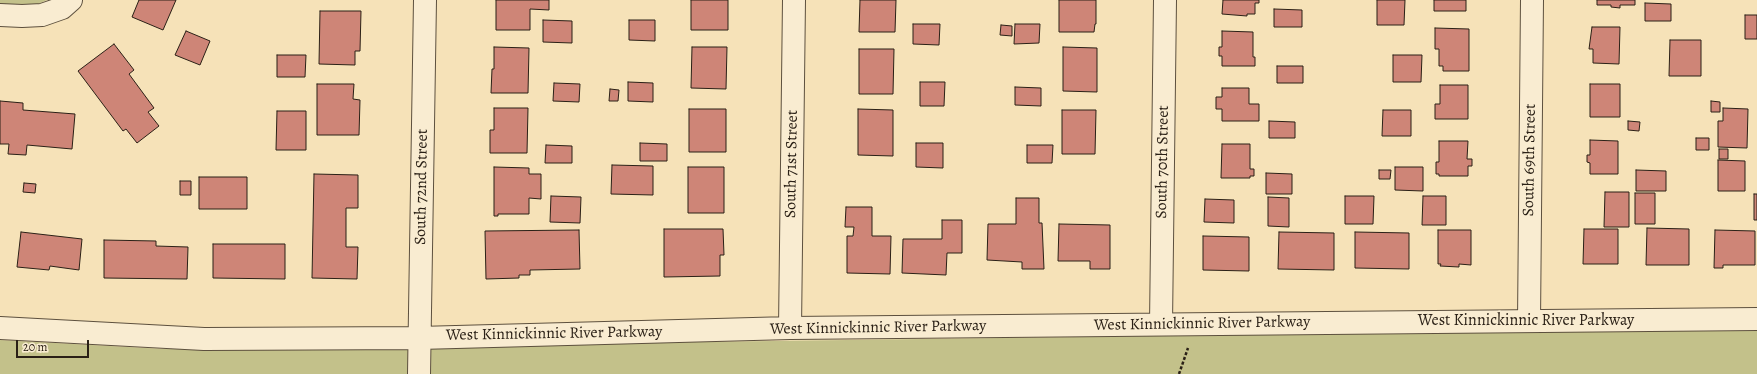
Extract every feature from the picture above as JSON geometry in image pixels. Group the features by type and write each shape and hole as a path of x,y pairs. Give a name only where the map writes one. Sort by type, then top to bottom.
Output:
{"street":[{"path":"0,15 42,15 62,8 71,0"},
{"name":"South 72nd Street","path":"419,374 425,0"},
{"name":"South 71st Street","path":"790,328 794,0"},
{"name":"South 70th Street","path":"1161,324 1165,0"},
{"name":"South 69th Street","path":"1529,321 1532,0"},
{"name":"West Kinnickinnic River Parkway","path":"0,328 204,339 419,338 790,328 1757,319"}],"path":[{"path":"1179,374 1188,350 1188,344"}],"shaded area":[{"path":"0,0 47,0 31,7 0,5"},
{"path":"1757,328 1757,374 0,374 0,340 164,349"}],"building":[{"path":"139,0 176,0 163,30 132,17"},
{"path":"496,0 549,0 549,10 530,9 530,30 496,30"},
{"path":"691,0 728,0 728,30 691,30"},
{"path":"860,0 896,0 895,32 859,32"},
{"path":"1059,0 1096,0 1096,24 1094,32 1059,32"},
{"path":"1223,0 1259,0 1259,3 1255,3 1255,14 1247,14 1247,16 1222,14"},
{"path":"1377,0 1405,0 1404,25 1377,25"},
{"path":"1434,0 1466,0 1466,11 1434,11"},
{"path":"1597,0 1635,0 1635,5 1620,5 1620,8 1611,7 1611,5 1597,5"},
{"path":"1645,3 1671,4 1671,21 1645,21"},
{"path":"1274,9 1302,10 1302,27 1274,27"},
{"path":"320,11 361,11 360,51 355,51 355,65 319,64"},
{"path":"1745,15 1757,15 1757,39 1745,39"},
{"path":"543,20 572,21 572,43 543,42"},
{"path":"629,20 655,20 655,41 629,40"},
{"path":"913,24 940,24 939,45 913,44"},
{"path":"1015,24 1040,24 1039,43 1014,44"},
{"path":"1001,25 1012,26 1012,36 1000,35"},
{"path":"1592,27 1620,27 1619,64 1593,63 1593,49 1589,49"},
{"path":"1435,28 1469,29 1469,71 1443,71 1443,66 1439,66 1439,49 1435,49"},
{"path":"186,31 210,41 200,65 175,55"},
{"path":"1222,31 1253,32 1253,57 1255,57 1255,66 1222,66 1222,56 1219,56 1219,47 1222,47"},
{"path":"1670,40 1701,40 1701,76 1669,76"},
{"path":"114,44 134,70 129,74 154,108 148,112 159,126 137,143 126,129 123,131 78,71"},
{"path":"494,47 529,48 528,93 491,93 492,69 494,69"},
{"path":"692,47 727,47 726,89 691,88"},
{"path":"1063,47 1097,48 1097,92 1063,91"},
{"path":"859,49 894,49 893,94 859,94"},
{"path":"277,55 306,55 305,77 277,77"},
{"path":"1393,55 1422,55 1421,82 1393,82"},
{"path":"1277,66 1303,66 1303,83 1277,83"},
{"path":"628,82 653,83 653,102 628,101"},
{"path":"920,82 945,82 944,106 920,106"},
{"path":"554,83 580,84 579,102 553,101"},
{"path":"317,84 354,84 353,99 360,100 359,135 317,135"},
{"path":"1590,84 1620,84 1620,117 1590,117"},
{"path":"1440,85 1468,85 1468,119 1435,119 1435,104 1440,104"},
{"path":"1015,87 1041,88 1041,106 1015,105"},
{"path":"1222,88 1249,88 1249,104 1259,104 1259,121 1222,121 1222,109 1216,109 1216,97 1222,97"},
{"path":"610,89 619,90 618,101 609,101"},
{"path":"0,101 23,103 23,110 75,114 72,149 27,145 26,155 8,154 9,144 0,144"},
{"path":"1711,101 1720,102 1720,112 1711,112"},
{"path":"494,108 528,108 527,153 490,153 490,130 494,130"},
{"path":"1723,108 1748,109 1747,148 1718,147 1718,121 1723,121"},
{"path":"689,109 726,109 726,152 689,152"},
{"path":"858,109 893,110 893,156 858,155"},
{"path":"1062,110 1096,110 1095,154 1062,154"},
{"path":"1383,110 1411,110 1411,136 1382,136"},
{"path":"277,111 306,111 306,150 276,150"},
{"path":"1269,121 1295,122 1295,138 1269,138"},
{"path":"1628,121 1640,122 1639,131 1628,130"},
{"path":"1696,138 1709,138 1709,150 1696,150"},
{"path":"1590,140 1618,141 1618,174 1590,174 1590,163 1587,162 1587,155 1590,155"},
{"path":"1439,141 1468,141 1467,159 1472,159 1472,166 1468,166 1468,176 1439,176 1439,174 1436,174 1436,162 1439,162"},
{"path":"640,143 667,144 667,161 640,161"},
{"path":"916,143 943,143 943,168 916,167"},
{"path":"1222,144 1250,144 1250,169 1254,169 1254,176 1250,176 1250,178 1221,178"},
{"path":"546,145 572,146 572,163 545,163"},
{"path":"1027,145 1053,145 1052,163 1027,163"},
{"path":"1719,149 1728,149 1728,159 1719,159"},
{"path":"1718,160 1745,161 1745,191 1718,191"},
{"path":"612,165 653,166 653,195 611,194"},
{"path":"494,167 529,168 529,174 541,174 541,199 529,198 529,214 498,214 498,216 494,216"},
{"path":"688,167 724,167 724,213 688,213"},
{"path":"1395,167 1423,167 1423,191 1395,190"},
{"path":"1379,170 1391,170 1390,179 1379,179"},
{"path":"1636,170 1666,171 1666,191 1636,191"},
{"path":"1266,173 1292,174 1292,194 1266,194"},
{"path":"314,174 358,175 358,208 346,208 346,247 358,247 357,279 312,278"},
{"path":"199,177 247,177 247,209 199,209"},
{"path":"180,181 191,181 191,195 180,195"},
{"path":"24,183 36,184 35,193 23,192"},
{"path":"1605,192 1629,192 1629,227 1604,227"},
{"path":"1635,193 1655,193 1655,224 1635,224"},
{"path":"1754,194 1757,194 1757,220 1754,220"},
{"path":"551,196 581,197 580,223 550,222"},
{"path":"1345,196 1374,196 1373,224 1345,224"},
{"path":"1423,196 1446,196 1446,225 1422,225"},
{"path":"1268,197 1289,198 1289,227 1268,226"},
{"path":"1016,198 1039,198 1039,223 1042,223 1044,269 1022,269 1022,262 987,260 988,224 1016,224"},
{"path":"1205,199 1234,200 1234,223 1204,222"},
{"path":"846,207 872,207 872,236 891,236 890,274 847,273 847,236 853,236 854,227 845,227"},
{"path":"942,220 962,220 962,253 947,253 946,275 902,273 903,239 942,239"},
{"path":"1059,224 1110,225 1110,269 1090,269 1090,261 1058,261"},
{"path":"1647,228 1689,229 1689,265 1646,265"},
{"path":"664,229 723,229 724,255 720,255 720,276 664,277"},
{"path":"1584,229 1618,229 1618,264 1583,264"},
{"path":"579,230 580,269 530,270 530,275 519,275 519,278 486,279 485,231"},
{"path":"1438,230 1471,230 1471,265 1459,264 1459,267 1440,266 1441,264 1438,264"},
{"path":"1715,230 1755,231 1755,265 1723,265 1723,268 1714,268"},
{"path":"21,232 82,239 79,270 50,266 49,270 17,267"},
{"path":"1279,232 1334,233 1334,270 1278,269"},
{"path":"1355,232 1409,233 1409,269 1355,268"},
{"path":"1203,236 1249,237 1249,271 1203,270"},
{"path":"104,240 156,241 156,246 188,247 187,279 104,278"},
{"path":"213,244 285,244 285,279 213,278"}]}
